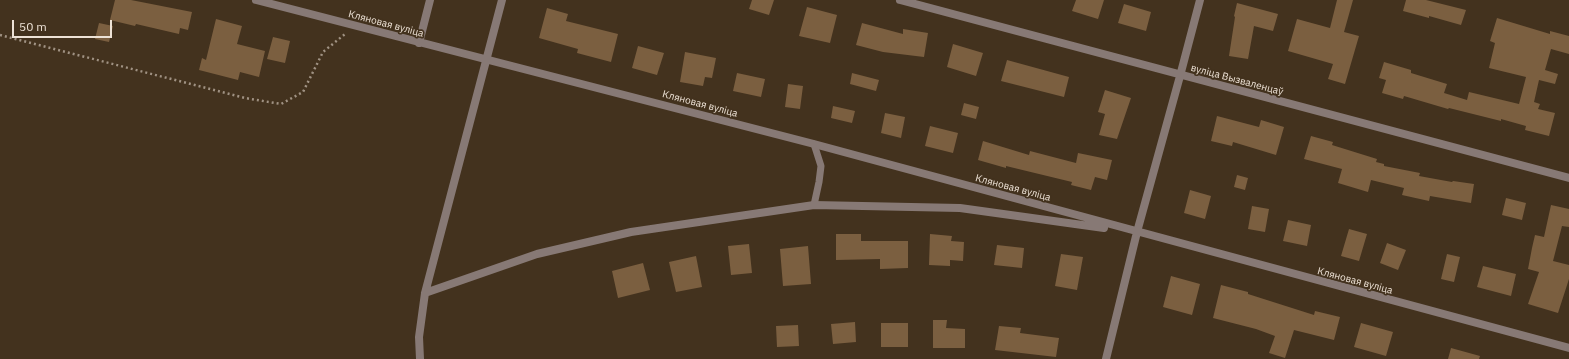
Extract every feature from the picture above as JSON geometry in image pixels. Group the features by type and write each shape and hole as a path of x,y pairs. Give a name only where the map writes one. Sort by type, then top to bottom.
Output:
{"street":[{"name":"Кляновая вуліца","path":"256,0 814,144 1569,348"},
{"path":"419,43 430,0"},
{"path":"420,359 419,337 425,293 502,0"},
{"name":"вуліца Вызваленцаў","path":"900,0 1180,76 1569,178"},
{"path":"1106,359 1137,232 1200,0"},
{"name":"Кляновая вуліца","path":"425,293 538,254 631,232 814,205 960,208 1137,232"}],"lane":[{"path":"814,144 821,166 814,205"}],"path":[{"path":"0,35 245,98 281,104 302,92 323,52 354,26"}],"building":[{"path":"115,0 131,0 192,12 188,30 180,28 179,34 136,24 135,26 110,20"},
{"path":"752,0 774,0 769,15 749,9"},
{"path":"1076,0 1104,0 1098,19 1072,11"},
{"path":"1337,0 1353,0 1344,32 1359,36 1345,84 1328,79 1333,64 1288,51 1297,19 1330,28"},
{"path":"1406,0 1426,0 1466,10 1461,25 1429,16 1429,18 1403,11"},
{"path":"1237,3 1278,14 1273,31 1254,26 1248,59 1229,56"},
{"path":"1124,4 1151,12 1146,31 1118,23"},
{"path":"807,7 837,15 830,43 799,36"},
{"path":"547,8 568,14 566,21 618,34 611,62 577,53 578,49 539,38"},
{"path":"1497,18 1550,34 1550,31 1569,36 1569,54 1551,49 1545,70 1558,74 1555,84 1539,80 1534,102 1540,104 1538,109 1555,113 1549,136 1525,130 1526,126 1501,119 1501,121 1448,109 1404,96 1403,99 1382,93 1386,80 1379,78 1384,62 1411,70 1411,73 1447,84 1444,93 1467,100 1469,92 1519,104 1526,77 1489,68 1495,43 1490,41"},
{"path":"216,19 242,26 237,44 265,51 259,77 240,72 238,80 199,70 202,58 206,60"},
{"path":"99,23 113,26 109,42 95,39"},
{"path":"862,23 903,34 903,29 928,33 924,57 883,52 856,45"},
{"path":"273,37 290,41 285,63 267,59"},
{"path":"953,44 983,53 976,76 947,67"},
{"path":"638,46 664,53 657,75 632,68"},
{"path":"685,52 716,58 712,78 705,77 703,86 680,82"},
{"path":"1007,60 1069,77 1064,97 1001,81"},
{"path":"737,73 765,79 761,97 733,91"},
{"path":"852,73 879,80 876,91 850,84"},
{"path":"788,84 803,86 800,109 785,107"},
{"path":"1105,90 1131,98 1117,139 1099,135 1105,114 1098,112"},
{"path":"964,103 979,107 976,119 961,115"},
{"path":"833,106 855,111 852,123 831,118"},
{"path":"885,113 905,117 901,138 881,133"},
{"path":"1217,116 1259,127 1261,120 1284,127 1276,155 1233,142 1232,146 1211,141"},
{"path":"930,126 958,133 953,153 925,146"},
{"path":"1311,136 1333,142 1332,145 1377,159 1376,162 1384,164 1384,166 1420,173 1419,176 1474,184 1471,203 1430,196 1429,201 1402,195 1404,188 1371,180 1368,192 1338,183 1342,169 1304,159"},
{"path":"983,141 1029,155 1030,151 1076,163 1078,153 1112,160 1107,180 1095,177 1091,190 1071,185 1072,182 1006,166 1006,168 978,160"},
{"path":"1237,175 1248,178 1245,190 1234,187"},
{"path":"1190,190 1211,196 1205,219 1184,213"},
{"path":"1506,198 1526,203 1522,220 1502,215"},
{"path":"1551,205 1569,209 1569,227 1562,226 1553,261 1569,265 1569,279 1558,313 1528,304 1539,272 1528,269 1535,235 1544,237"},
{"path":"1252,206 1269,209 1265,232 1248,229"},
{"path":"1288,220 1311,225 1307,246 1283,241"},
{"path":"1349,229 1367,234 1359,261 1341,256"},
{"path":"836,234 861,234 861,241 908,241 908,268 880,269 880,259 836,260"},
{"path":"930,234 952,236 951,241 964,242 963,261 950,260 950,266 929,265"},
{"path":"1387,243 1406,250 1398,270 1380,263"},
{"path":"749,244 752,273 731,275 728,246"},
{"path":"997,245 1024,248 1022,268 994,265"},
{"path":"808,246 811,284 783,286 780,249"},
{"path":"1061,254 1083,257 1077,290 1055,286"},
{"path":"1447,254 1460,257 1454,282 1441,279"},
{"path":"696,256 702,287 676,292 669,262"},
{"path":"643,263 650,290 618,298 612,271"},
{"path":"1483,266 1516,274 1511,296 1477,287"},
{"path":"1171,276 1200,284 1192,315 1163,307"},
{"path":"1221,285 1248,292 1248,294 1314,315 1315,311 1340,317 1334,340 1294,330 1285,358 1269,353 1275,336 1256,329 1213,318"},
{"path":"933,320 947,320 946,328 965,329 965,348 933,348"},
{"path":"855,322 856,342 833,344 831,324"},
{"path":"881,323 908,323 908,347 881,347"},
{"path":"1361,323 1393,332 1386,356 1354,347"},
{"path":"798,325 799,346 777,347 776,326"},
{"path":"999,326 1021,328 1020,333 1059,338 1056,357 995,350"},
{"path":"1451,348 1480,356 1479,359 1448,359"}]}
